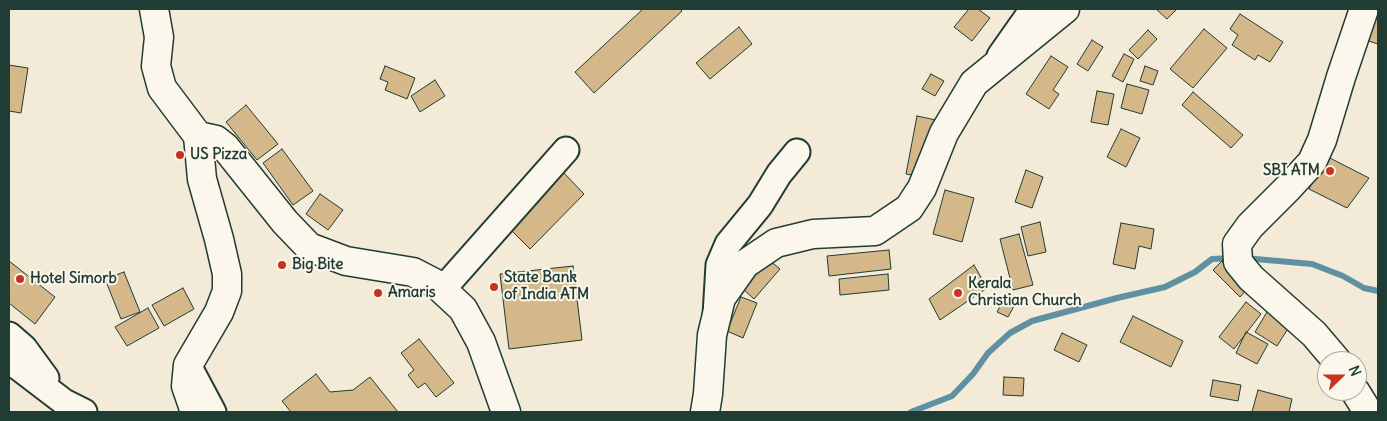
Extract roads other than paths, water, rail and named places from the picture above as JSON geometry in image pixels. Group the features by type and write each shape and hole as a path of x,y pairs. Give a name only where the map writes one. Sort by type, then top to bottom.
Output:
{"main road":[{"path":"154,9 159,36 156,66 162,88 198,136 202,179 227,274 227,291 219,312 188,365 186,386 195,412"},
{"path":"705,412 712,335 721,298 745,264 776,243 813,234 875,231 909,208 922,188 944,133 974,83 1065,9"},
{"path":"1328,351 1314,334 1251,278 1238,262 1237,244 1250,226 1312,162 1322,140 1364,9"},
{"path":"198,136 216,140 225,147 285,222 309,247 346,261 413,272 436,284 463,309 481,342 506,412"},
{"path":"1361,401 1368,412"}],"street":[{"path":"159,36 166,9"},
{"path":"991,68 1033,9"},
{"path":"442,290 566,150"},
{"path":"716,319 719,265 726,248 760,205 779,174 797,152"},
{"path":"9,335 24,348 74,407"},
{"path":"9,360 74,407"},
{"path":"188,365 213,412"}],"waterway":[{"path":"911,412 952,396 973,374 988,353 1010,333 1032,321 1165,287 1195,272 1212,259 1232,258"},
{"path":"1244,258 1312,264 1343,276 1364,288 1378,291"}],"place":[{"name":"US Pizza","path":"180,155"},
{"name":"SBI ATM","path":"1330,171"},
{"name":"Big Bite","path":"282,265"},
{"name":"Hotel Simorb","path":"20,279"},
{"name":"State Bank of India ATM","path":"494,287"},
{"name":"Amaris","path":"378,293"},
{"name":"Kerala Christian Church","path":"958,293"}]}
